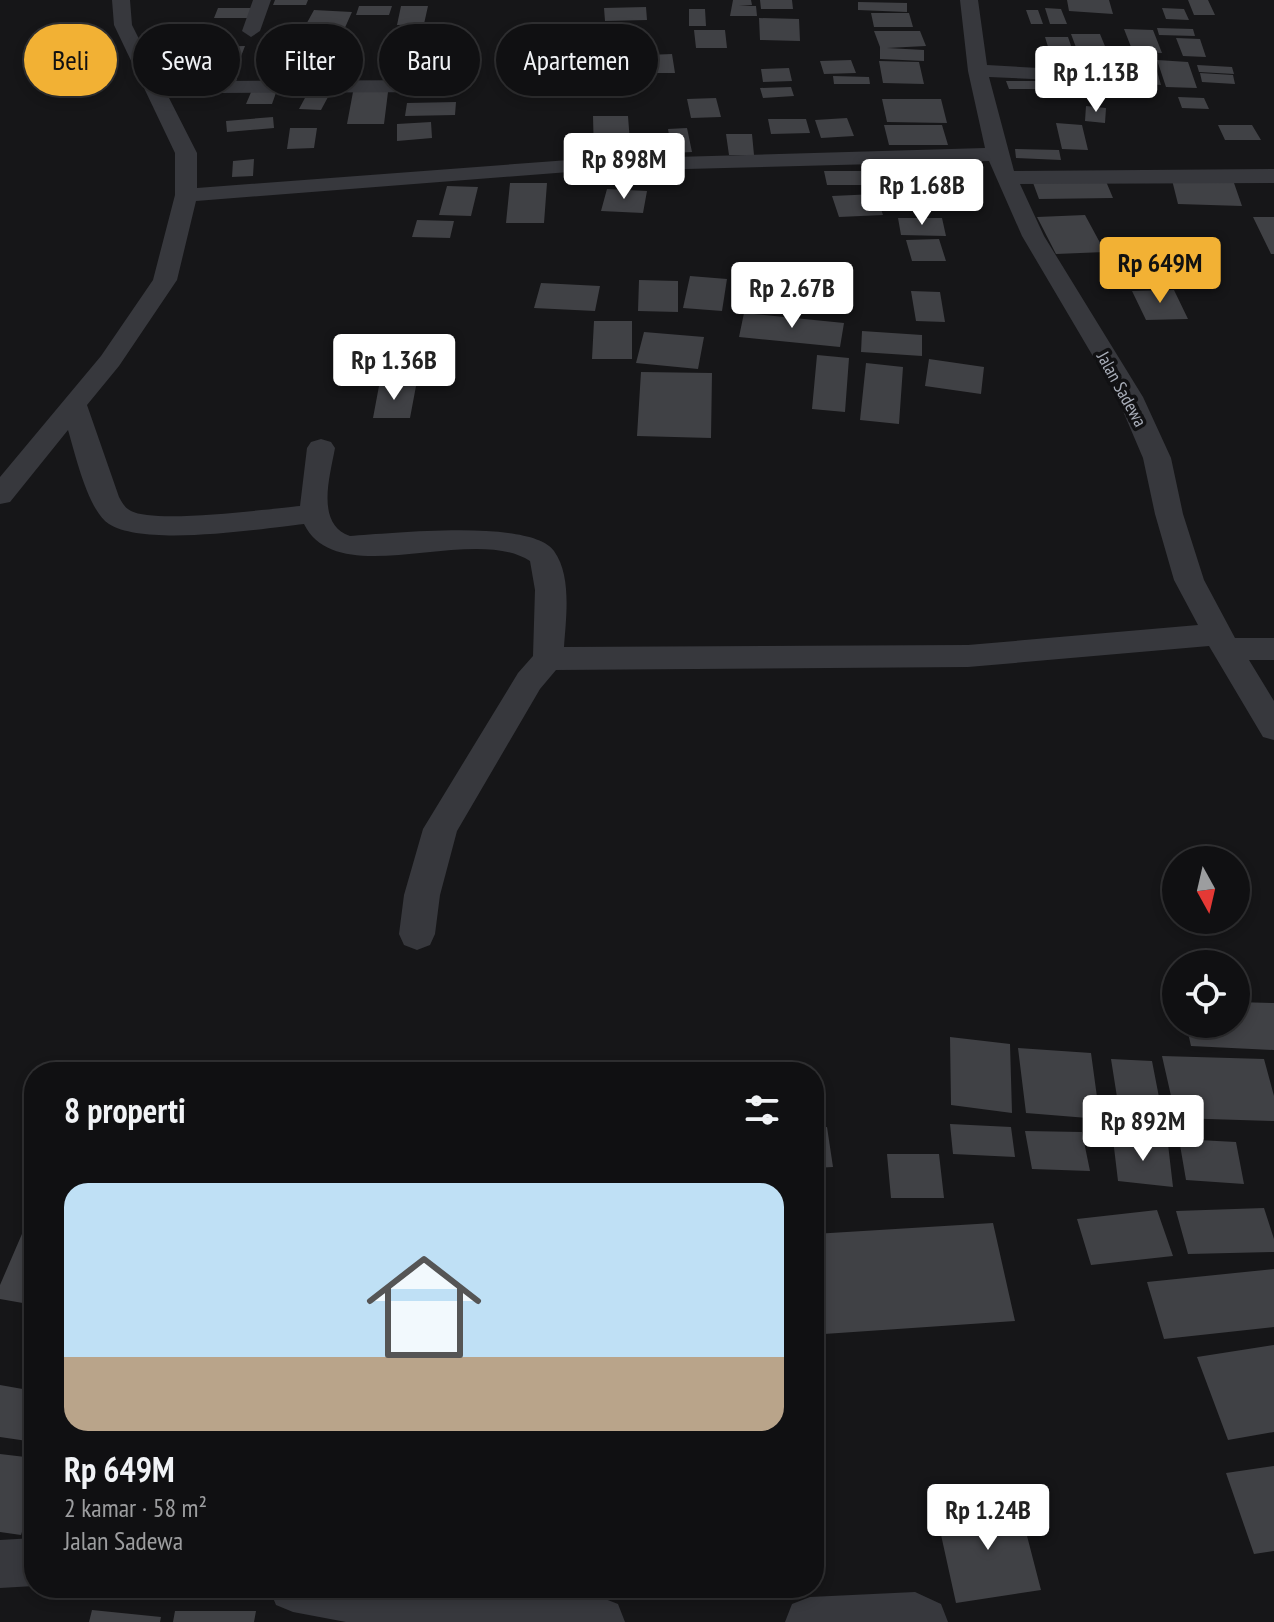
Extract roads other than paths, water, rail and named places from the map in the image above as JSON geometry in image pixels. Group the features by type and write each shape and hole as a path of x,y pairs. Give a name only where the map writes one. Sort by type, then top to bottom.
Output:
{"street":[{"path":"121,0 123,25 133,44"},
{"path":"251,31 262,0"},
{"name":"Jalan Sadewa","path":"969,0 984,160 1130,397 1157,458 1169,514 1189,580 1200,639 1274,728"},
{"path":"978,71 1121,77"},
{"path":"240,87 379,86"},
{"path":"0,495 74,404 165,280 186,195 186,153 159,96"},
{"path":"186,195 569,166 984,160 1274,176"},
{"path":"74,404 91,462 109,507 119,519 151,525 312,514"},
{"path":"321,448 312,514 324,535 334,543 348,546 514,541 534,547 543,556 548,571 548,659 529,681 440,829 422,895 417,934"},
{"path":"548,659 968,656 1200,639 1274,649"},
{"path":"0,1564 24,1563"},
{"path":"349,1598 400,1607 600,1622"},
{"path":"810,1622 915,1617 923,1622"}]}
